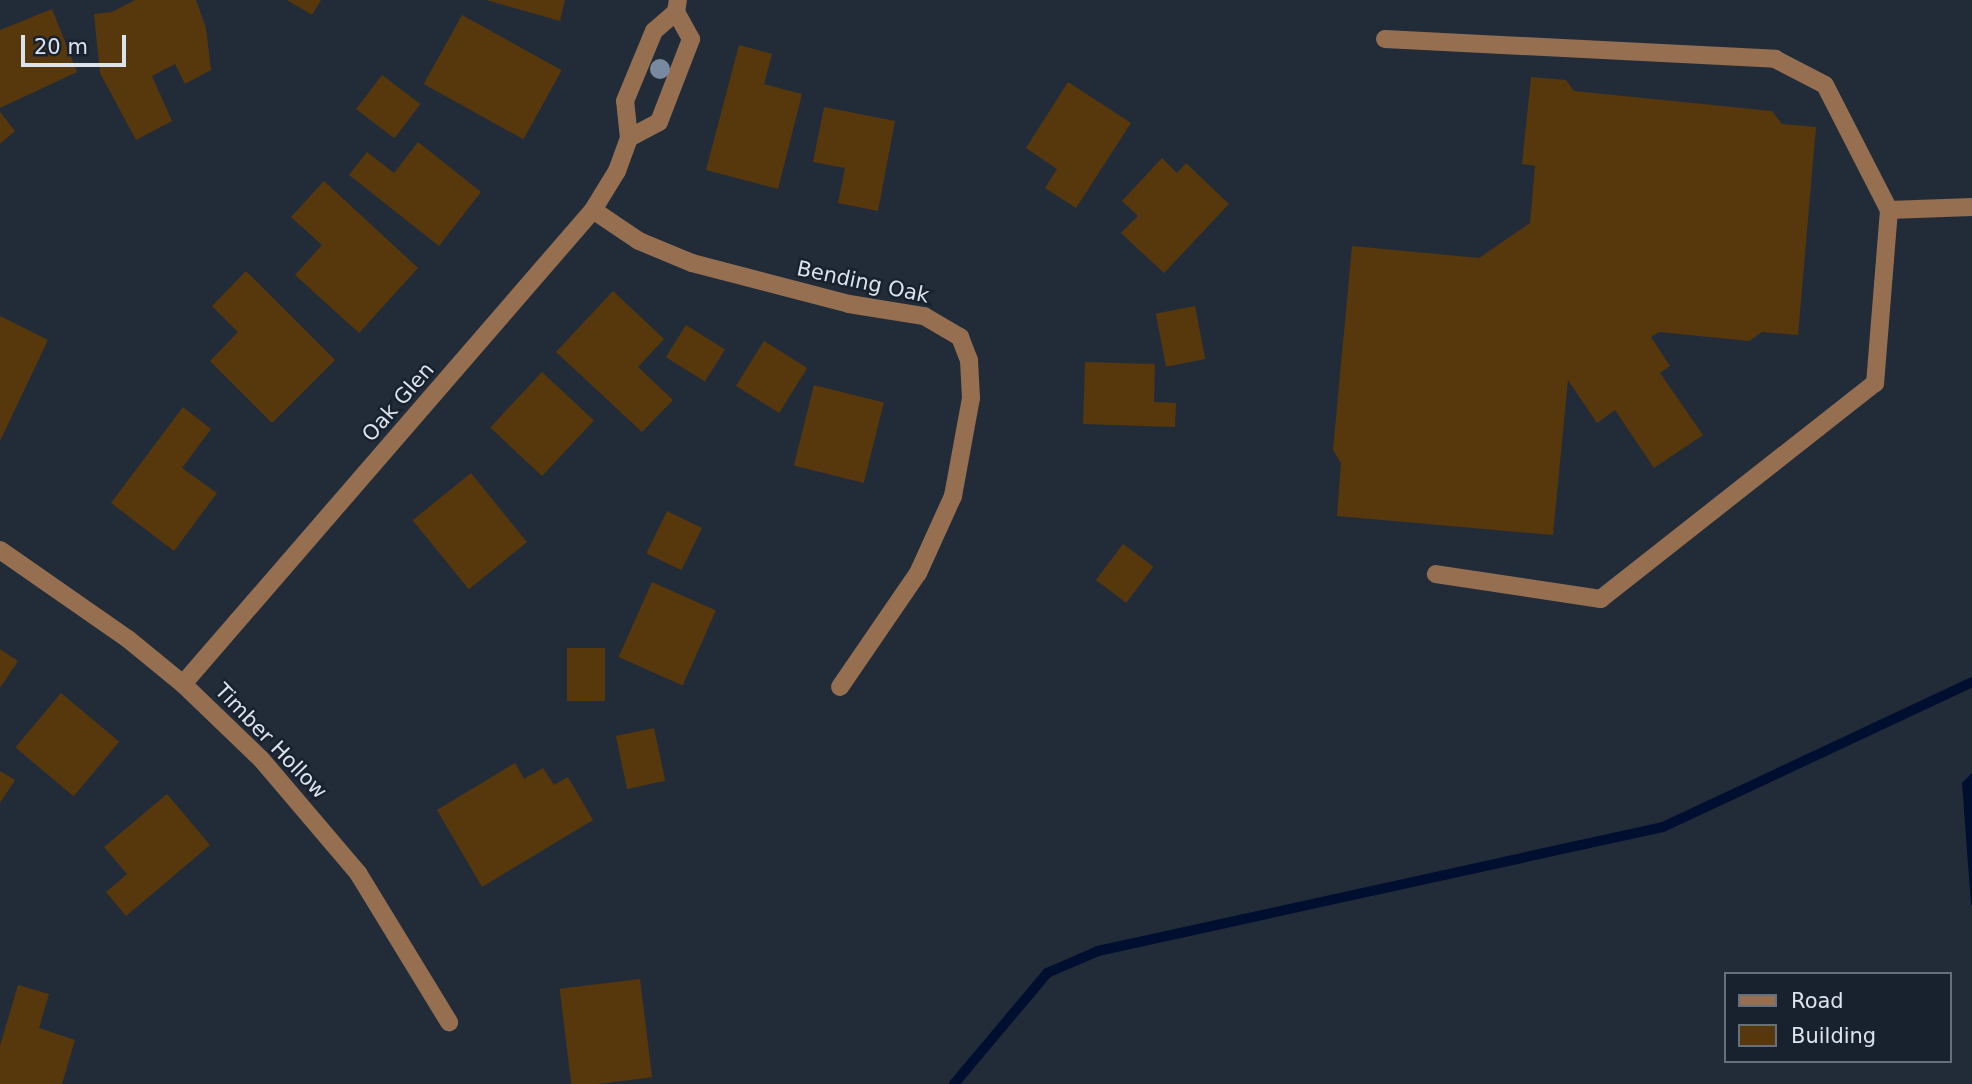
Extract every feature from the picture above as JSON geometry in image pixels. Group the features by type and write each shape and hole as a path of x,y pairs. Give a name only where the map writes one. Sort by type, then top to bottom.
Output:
{"street":[{"name":"Oak Glen","path":"183,684 593,211 617,171 629,138 625,101 654,31 677,6 691,39 659,122 629,138"},
{"path":"1385,38 1775,59 1825,85 1889,211 1875,383 1601,600 1436,574"},
{"path":"1889,211 1972,207"},
{"name":"Bending Oak","path":"593,211 639,241 692,263 849,304 924,316 960,337 969,360 971,398 953,496 918,573 840,687"},
{"name":"Timber Hollow","path":"0,550 69,595 183,684 261,759 358,873 449,1022"}],"water":[{"path":"1972,773 1972,905 1971,905 1962,783"}],"building":[{"path":"135,0 196,0 206,28 211,70 185,84 175,64 152,76 172,121 136,140 100,73 94,14 112,12"},
{"path":"287,0 321,0 312,15"},
{"path":"486,0 565,0 560,21"},
{"path":"52,9 77,72 0,108 0,30"},
{"path":"462,15 562,70 523,139 424,84"},
{"path":"739,45 772,54 764,84 802,94 778,189 706,170"},
{"path":"382,75 420,104 394,138 356,109"},
{"path":"1531,77 1566,80 1574,91 1772,111 1782,124 1816,127 1798,335 1762,332 1749,341 1659,332 1651,337 1670,366 1660,373 1703,435 1654,468 1615,410 1597,423 1568,380 1553,535 1337,516 1341,463 1333,450 1352,246 1479,258 1530,223 1535,166 1522,164"},
{"path":"1068,82 1131,123 1076,208 1045,188 1057,169 1026,148"},
{"path":"824,107 895,121 878,211 838,203 845,168 813,162"},
{"path":"0,112 15,131 0,144"},
{"path":"418,142 481,192 439,246 349,175 367,152 394,173"},
{"path":"1162,158 1177,173 1186,163 1229,204 1164,273 1121,233 1138,216 1122,201"},
{"path":"324,181 418,268 359,333 295,275 322,245 291,217"},
{"path":"246,271 335,360 272,423 210,361 238,332 212,306"},
{"path":"613,291 664,339 638,367 673,400 642,432 556,352"},
{"path":"1195,306 1205,359 1166,367 1156,314"},
{"path":"0,316 48,340 0,441"},
{"path":"686,325 725,349 705,382 666,357"},
{"path":"764,341 807,368 779,413 736,386"},
{"path":"1085,362 1155,364 1154,402 1176,403 1175,427 1083,424"},
{"path":"542,372 594,420 542,476 490,428"},
{"path":"814,385 884,402 864,483 794,466"},
{"path":"183,407 211,429 182,468 217,493 174,551 111,503"},
{"path":"471,473 527,542 469,589 413,520"},
{"path":"667,511 702,528 681,570 646,553"},
{"path":"1123,544 1153,567 1126,603 1096,580"},
{"path":"652,582 716,610 683,685 619,657"},
{"path":"567,648 605,648 605,701 567,701"},
{"path":"0,649 18,661 0,688"},
{"path":"61,693 119,742 74,796 15,747"},
{"path":"654,728 665,781 627,789 616,736"},
{"path":"515,763 524,779 543,768 554,785 568,777 593,820 482,887 437,810"},
{"path":"0,771 15,780 0,803"},
{"path":"167,794 210,845 126,916 106,892 127,874 104,847"},
{"path":"640,979 652,1077 597,1084 571,1084 560,989"},
{"path":"18,985 49,994 39,1028 75,1040 62,1084 0,1084 0,1046"}],"waterway":[{"path":"954,1084 1047,973 1098,951 1663,827 1972,682"}]}
